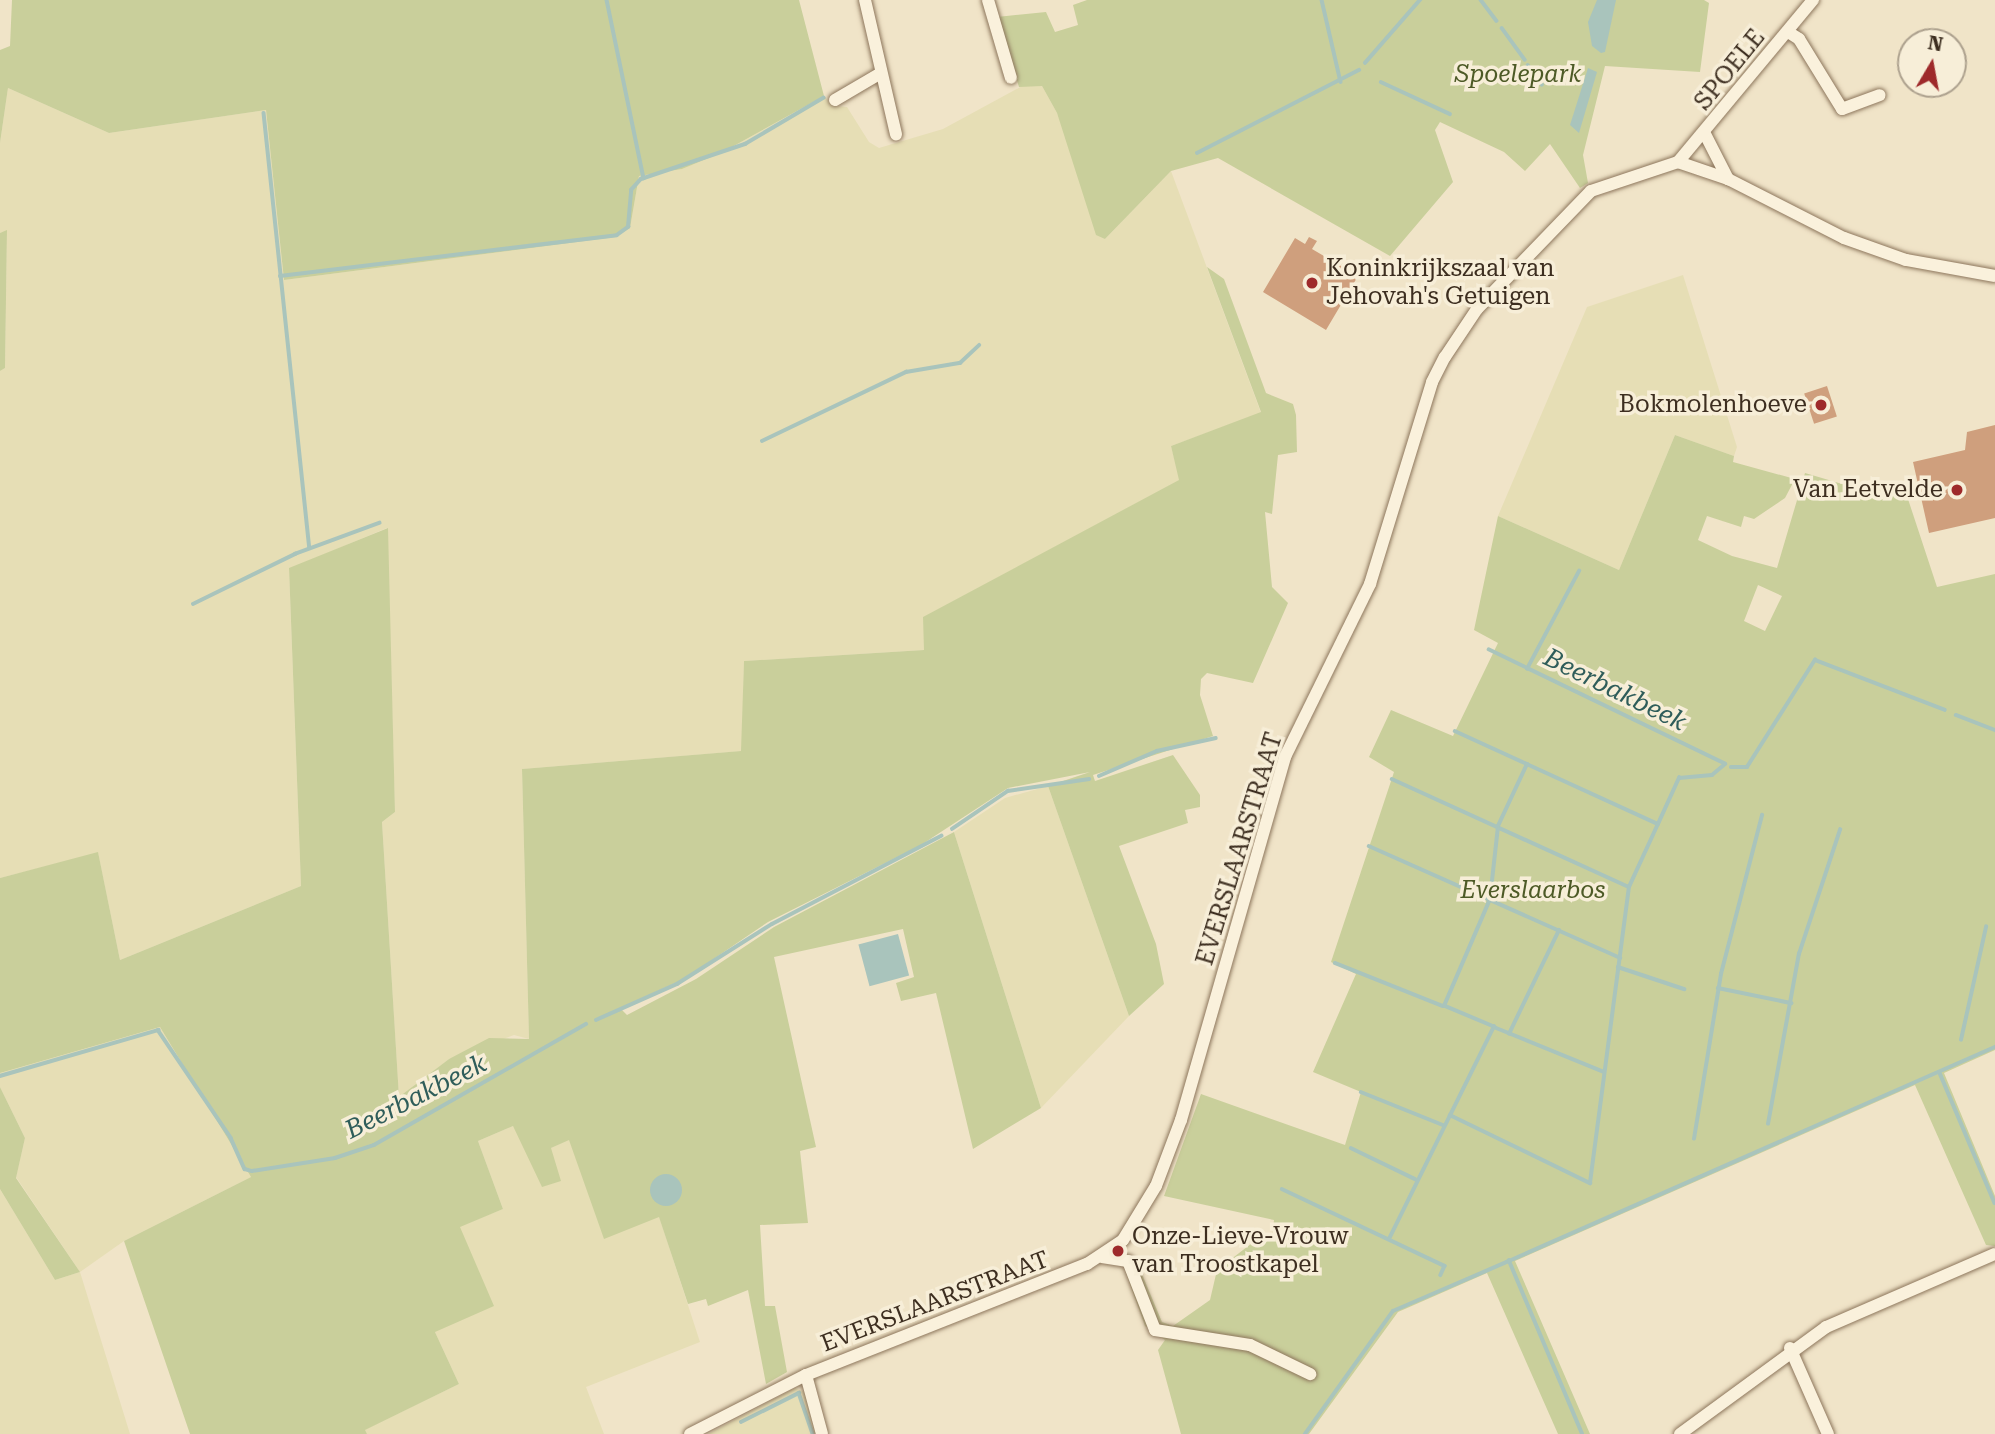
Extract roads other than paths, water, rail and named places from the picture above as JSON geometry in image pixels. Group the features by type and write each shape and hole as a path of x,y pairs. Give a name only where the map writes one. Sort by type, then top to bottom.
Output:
{"street":[{"path":"865,0 896,134"},
{"path":"988,0 1011,78"},
{"name":"SPOELE","path":"1705,134 1813,0"},
{"path":"1788,32 1799,39 1842,109 1880,95"},
{"path":"835,100 881,73"},
{"path":"1705,134 1728,179"},
{"name":"EVERSLAARSTRAAT","path":"690,1434 806,1375 1102,1257 1123,1240 1156,1186 1181,1120 1285,757 1370,584 1432,382 1445,357 1477,309 1591,191 1678,162 1705,134"},
{"path":"1678,162 1728,179 1844,238 1906,260 1995,276"},
{"path":"1123,1240 1128,1261 1155,1330 1250,1345 1310,1374"},
{"path":"1680,1434 1790,1348 1826,1326 1995,1254"},
{"path":"1102,1257 1128,1261"},
{"path":"1790,1348 1828,1434"},
{"path":"806,1375 822,1434"}],"water":[{"path":"1597,0 1616,0 1605,52 1601,53 1592,46 1588,22"},
{"path":"1588,68 1597,72 1579,133 1570,125"},
{"path":"898,934 909,976 870,986 858,945"},
{"path":"666,1174 677,1179 682,1190 677,1201 666,1206 655,1201 650,1190 655,1179"}],"waterway":[{"path":"607,0 644,178"},
{"path":"1322,0 1341,82"},
{"path":"1365,63 1420,0"},
{"path":"1481,0 1497,21"},
{"path":"1502,28 1525,60"},
{"path":"1528,65 1542,84"},
{"path":"1197,153 1359,70"},
{"path":"1381,82 1450,114"},
{"path":"280,276 617,235 628,227 631,190 641,179 745,144 823,98"},
{"path":"264,113 310,548"},
{"path":"762,441 906,372 960,363 979,345"},
{"path":"193,604 295,554 379,523"},
{"path":"1527,669 1579,571"},
{"path":"1389,1239 1494,1027 1444,1006 1490,899 1498,826 1527,764 1658,824 1679,778 1712,775 1725,764 1489,650"},
{"name":"Beerbakbeek","path":"1731,767 1747,767 1815,660 1945,710"},
{"name":"Beerbakbeek","path":"1956,715 1995,730"},
{"path":"1455,731 1527,764"},
{"name":"Beerbakbeek","path":"1099,776 1157,751 1216,738"},
{"name":"Beerbakbeek","path":"952,829 1008,791 1089,779"},
{"path":"1392,779 1629,887"},
{"path":"1694,1139 1721,974 1762,815"},
{"path":"1450,1115 1590,1183 1629,887 1658,824"},
{"path":"1768,1124 1799,954 1840,830"},
{"name":"Beerbakbeek","path":"596,1020 677,984 772,924 941,836"},
{"path":"1369,846 1620,958"},
{"path":"1961,1040 1986,927"},
{"path":"1509,1034 1559,930"},
{"path":"1335,963 1443,1006"},
{"path":"1618,967 1684,989"},
{"path":"1718,988 1791,1003"},
{"name":"Beerbakbeek","path":"0,1076 158,1030 231,1138 245,1169 252,1171 335,1158 374,1145 586,1024"},
{"path":"1494,1027 1602,1071"},
{"path":"1582,1434 1509,1261 1995,1047"},
{"path":"1940,1073 1995,1203"},
{"path":"1361,1092 1443,1125"},
{"path":"1351,1148 1415,1179"},
{"path":"1282,1189 1445,1266 1441,1275"},
{"path":"1305,1434 1393,1311 1509,1261"},
{"path":"741,1422 799,1393 813,1434"}],"place":[{"name":"Koninkrijkszaal van Jehovah's Getuigen","path":"1312,283"},
{"name":"Bokmolenhoeve","path":"1821,405"},
{"name":"Van Eetvelde","path":"1957,490"},
{"name":"Onze-Lieve-Vrouw van Troostkapel","path":"1118,1251"}],"park label":[{"name":"Spoelepark","path":"1518,75"},
{"name":"Everslaarbos","path":"1533,891"}]}
